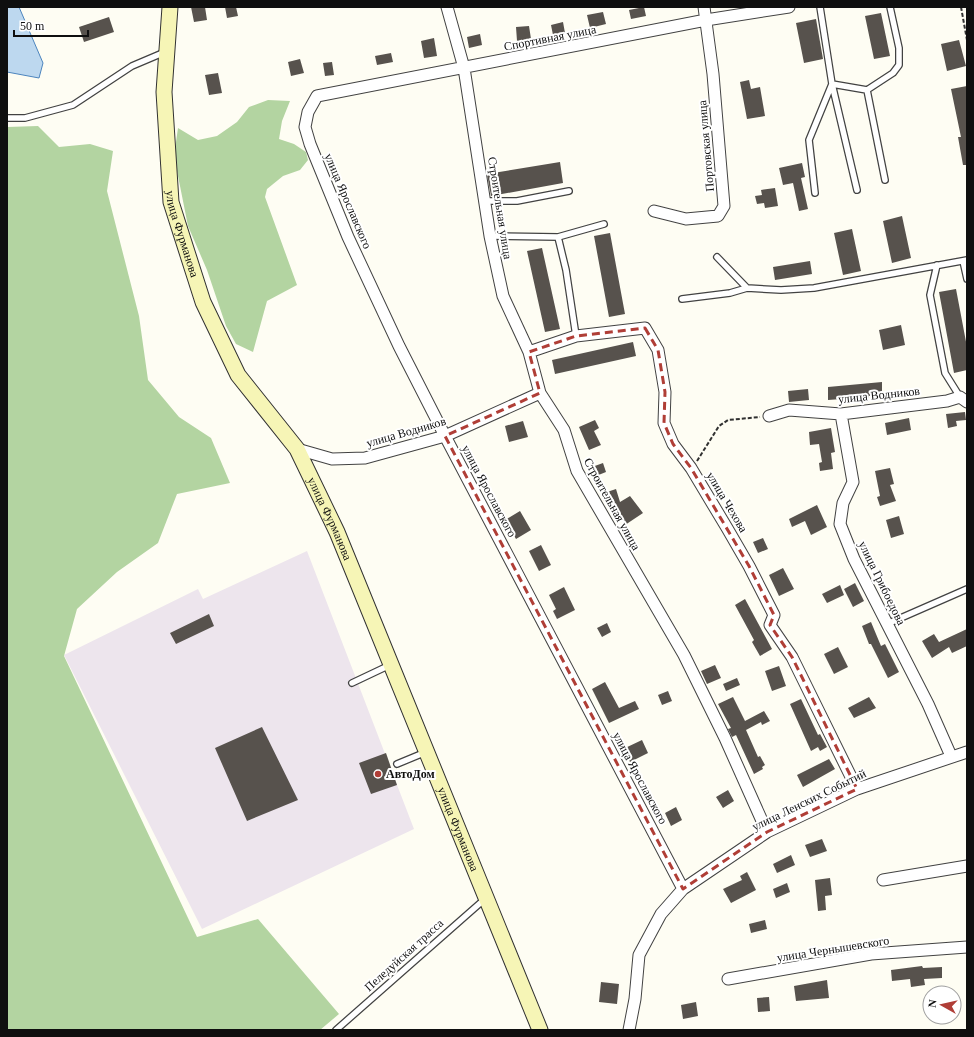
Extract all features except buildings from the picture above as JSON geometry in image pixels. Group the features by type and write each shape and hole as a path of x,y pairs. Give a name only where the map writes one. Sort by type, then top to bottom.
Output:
{"main road":[{"name":"улица Фурманова","path":"170,7 164,92 171,202 203,302 238,375 297,449 337,532 540,1030"}],"street":[{"name":"Строительная улица","path":"447,7 464,68 490,236 503,296 529,352 540,393 564,430 577,471 684,655 725,738 767,832"},
{"name":"Портовская улица","path":"654,211 686,219 718,216 724,206 719,138 704,7"},
{"name":"Спортивная улица","path":"317,96 706,20 789,7"},
{"name":"улица Ярославского","path":"317,96 308,112 305,127 310,144 348,237 399,346 445,436 683,889"},
{"name":"улица Чехова","path":"529,352 576,336 645,328 658,350 665,392 664,424 673,444 691,468 746,560 774,615 770,625 792,657 857,789"},
{"name":"улица Водников","path":"297,449 332,459 365,458 445,436 540,393"},
{"name":"улица Водников","path":"769,416 789,410 841,414 964,399"},
{"name":"улица Грибоедова","path":"841,414 853,482 843,503 840,524 854,559 928,704 951,756"},
{"name":"улица Ленских Событий","path":"629,1030 635,999 639,955 661,914 683,889 767,832 857,789 951,756 967,752"},
{"path":"883,880 967,866"},
{"name":"улица Чернышевского","path":"728,979 871,954 967,947"}],"lane":[{"path":"820,7 832,84 857,190"},
{"path":"832,84 867,90 893,73 900,65 899,48 890,7"},
{"path":"7,118 25,118 73,105 132,66 167,51"},
{"path":"815,193 809,140 832,84"},
{"path":"867,90 885,180"},
{"path":"485,201 517,201 569,192"},
{"path":"490,236 558,237 604,224"},
{"path":"558,237 566,270 576,336"},
{"path":"716,257 747,288"},
{"path":"682,299 730,293 747,288 781,290 814,288 965,260 967,279"},
{"path":"937,265 930,295 945,373 964,399"},
{"path":"887,624 967,589"},
{"path":"352,683 391,664"},
{"path":"397,764 427,752"},
{"name":"Пеледуйская трасса","path":"336,1030 486,897"}],"path":[{"path":"961,7 967,40"},
{"path":"691,468 702,454 719,426 728,420 769,416"}],"highlighted area":[{"path":"645,328 658,350 665,392 664,423 673,444 691,468 749,566 774,615 770,625 792,657 857,789 767,832 683,889 445,436 540,393 529,352 576,336"}],"shaded area":[{"path":"307,551 414,829 202,929 64,655 198,589 203,599"}],"green space":[{"path":"268,100 290,101 282,121 279,139 294,144 306,152 308,160 300,170 283,176 267,189 265,197 297,285 267,301 253,352 236,344 226,326 207,270 188,226 174,156 178,128 198,140 217,136 237,122 249,107"},
{"path":"38,126 59,147 90,144 113,151 107,191 139,316 148,380 179,417 211,438 230,483 177,494 158,543 117,572 77,609 64,656 197,937 258,919 339,1014 320,1030 7,1030 7,127"}],"water":[{"path":"7,7 19,7 43,63 39,78 7,72"}],"place":[{"name":"АвтоДом","path":"378,774"}]}
